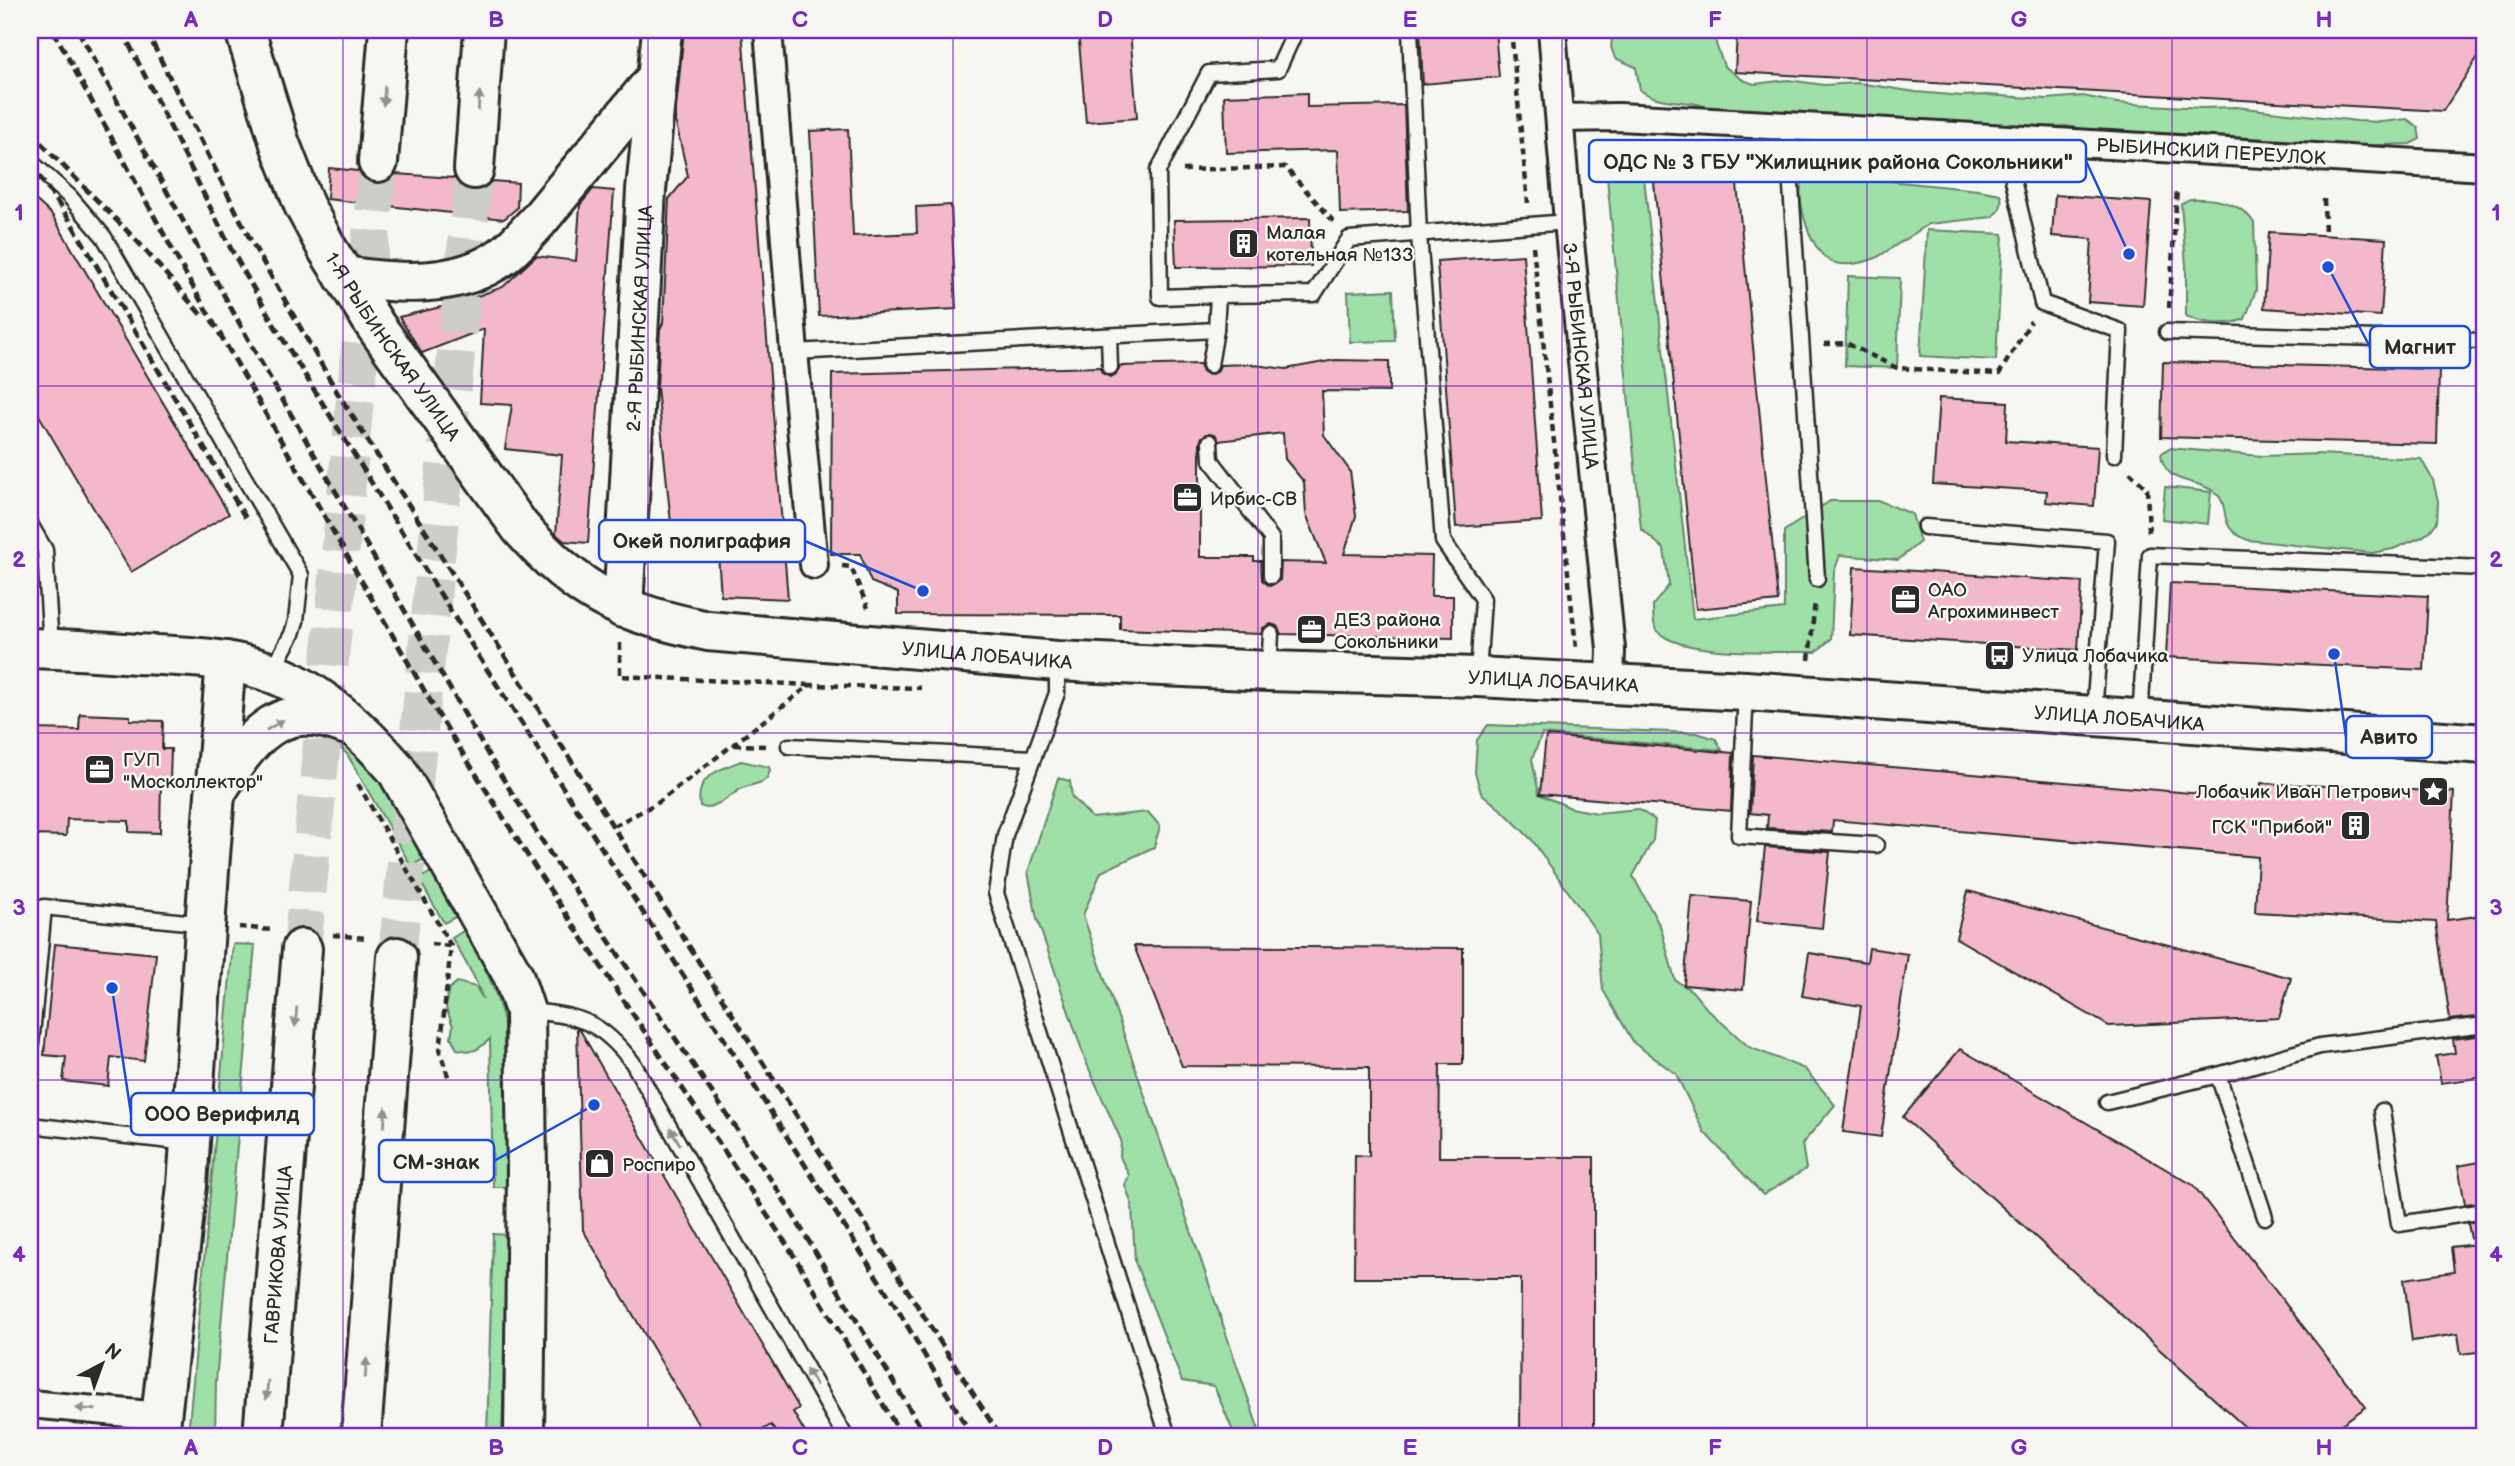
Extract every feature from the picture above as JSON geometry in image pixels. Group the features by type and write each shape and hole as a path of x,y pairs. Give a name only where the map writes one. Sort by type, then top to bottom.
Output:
{"street":[{"name":"1-Я РЫБИНСКАЯ УЛИЦА","path":"245,30 280,144 304,205 375,325 520,527 544,555 596,595 623,608"},
{"path":"378,162 389,30"},
{"path":"474,169 484,30"},
{"name":"2-Я РЫБИНСКАЯ УЛИЦА","path":"623,608 646,190 662,30"},
{"path":"768,30 814,565"},
{"name":"3-Я РЫБИНСКАЯ УЛИЦА","path":"1552,30 1568,222 1611,649 1610,683"},
{"path":"344,276 378,281 439,280 490,264 512,248 538,221 657,77"},
{"name":"РЫБИНСКИЙ ПЕРЕУЛОК","path":"1560,118 1619,117 2485,167"},
{"name":"УЛИЦА ЛОБАЧИКА","path":"623,608 656,620 708,631 1057,661 1270,652 1478,677 1746,691 2485,744"},
{"path":"40,648 203,657 271,672 314,695 356,729 396,769 513,975 525,1011 527,1172 524,1436"},
{"path":"30,1404 160,1426 190,1143 223,920 215,793 226,661"},
{"path":"215,793 241,752 262,732 286,718 302,715 327,716 356,729"},
{"name":"ГАВРИКОВА УЛИЦА","path":"263,1436 304,938"},
{"path":"361,1436 398,946"}],"lane":[{"path":"1296,30 1278,69 1209,73 1158,171 1160,297 1314,294 1349,239 1568,222"},
{"path":"1410,30 1419,235 1443,541 1483,599 1478,677"},
{"path":"1787,126 1817,579"},
{"path":"2018,140 2013,180 2042,303 2120,331 2114,456"},
{"path":"30,161 70,197 104,237 301,575 292,634 271,672"},
{"path":"1210,365 1218,295"},
{"path":"794,352 1216,330"},
{"path":"2167,332 2485,341"},
{"path":"1109,336 1110,367"},
{"path":"1210,442 1211,460 1271,537 1271,576"},
{"path":"30,524 45,550 40,648"},
{"path":"1925,527 2107,541 2094,718"},
{"path":"2140,721 2150,555 2485,568"},
{"path":"1057,661 1057,693 1005,835 996,893 1168,1436"},
{"path":"1746,691 1739,836 1876,845"},
{"path":"789,747 1033,758"},
{"path":"30,1056 44,907 223,920"},
{"path":"525,1011 572,1016 592,1023 607,1033 634,1063 845,1436"},
{"path":"2107,1102 2218,1075 2320,1046 2485,1025"},
{"path":"2218,1075 2265,1217"},
{"path":"2382,1111 2399,1224 2485,1211"},
{"path":"30,1125 190,1143"}],"path":[{"path":"1511,30 1576,647"},
{"path":"1158,171 1285,167 1349,239"},
{"path":"2167,332 2177,190"},
{"path":"2324,199 2325,235"},
{"path":"1846,343 1897,368 1999,374 2042,303"},
{"path":"2114,456 2147,489 2150,555"},
{"path":"1809,660 1817,579"},
{"path":"620,676 810,685"},
{"path":"732,745 789,747"},
{"path":"356,780 451,946 440,1052 449,1079"},
{"path":"223,920 239,927 304,938 398,946 451,946"}],"green space":[{"path":"1613,30 1718,30 1716,44 1724,66 1743,80 1754,84 1788,80 1824,85 1858,83 1962,96 2047,99 2083,96 2117,103 2202,108 2236,107 2357,121 2407,119 2418,127 2420,139 2410,144 2351,146 2148,140 2066,126 2019,128 1828,116 1729,113 1697,104 1660,99 1640,90 1636,67 1615,58 1611,47"},
{"path":"1625,164 1668,166 1644,178 1693,619 1784,609 1784,531 1830,501 1880,501 1912,514 1920,542 1898,560 1840,555 1834,572 1831,639 1816,652 1755,652 1704,648 1682,644 1665,637 1655,627 1653,605 1669,585 1664,549 1641,529 1607,177"},
{"path":"1821,174 1978,190 2000,194 2001,204 1992,217 1929,224 1876,258 1854,264 1837,263 1825,257 1818,249 1803,214 1800,192 1802,183"},
{"path":"2190,199 2208,199 2234,206 2242,210 2254,223 2256,290 2245,319 2231,323 2215,323 2186,316 2186,265 2181,204"},
{"path":"1927,230 2003,234 1996,360 1920,356"},
{"path":"1848,276 1900,278 1897,368 1845,366"},
{"path":"1393,290 1395,341 1350,342 1348,292"},
{"path":"2169,448 2262,456 2317,454 2421,459 2433,480 2438,501 2437,522 2422,537 2393,549 2372,553 2248,540 2231,530 2221,499 2216,493 2175,477 2169,472 2161,454"},
{"path":"2165,487 2211,492 2208,524 2162,519"},
{"path":"1488,725 1697,733 1716,739 1722,750 1542,734 1532,759 1539,794 1571,808 1597,813 1638,809 1655,820 1653,840 1633,876 1661,928 1675,980 1692,991 1707,1009 1749,1047 1805,1069 1835,1105 1802,1144 1806,1169 1763,1195 1704,1132 1676,1074 1634,1043 1603,990 1598,934 1532,840 1481,793 1475,773 1477,740"},
{"path":"314,728 362,751 424,859 411,866 347,754 336,744 311,734"},
{"path":"741,761 769,767 767,778 742,788 722,802 706,808 700,806 699,796 705,781 717,771"},
{"path":"1058,778 1070,781 1072,797 1092,818 1148,812 1160,826 1154,847 1101,872 1083,915 1261,1436 1235,1436 1214,1386 1182,1381 1135,1262 1132,1205 1125,1185 1129,1175 1120,1157 1121,1140 1086,1062 1037,919 1028,872"},
{"path":"431,872 457,916 444,923 419,879"},
{"path":"465,930 488,975 504,1022 507,1187 493,1187 490,1039 475,1050 457,1049 451,1037 453,1026 446,1008 448,990 457,982 476,987 483,999 452,938"},
{"path":"233,944 255,945 216,1381 215,1436 188,1436"},
{"path":"493,1234 508,1235 502,1436 487,1436"}],"building":[{"path":"684,30 742,30 788,599 721,596 718,554 674,552 657,387 669,199 688,176 675,119"},
{"path":"1078,30 1130,30 1137,118 1086,122"},
{"path":"1420,30 1495,30 1499,77 1423,84"},
{"path":"1737,30 2485,30 2485,46 2443,111 1735,72"},
{"path":"1307,93 1307,107 1404,105 1408,211 1340,213 1338,150 1226,153 1224,96"},
{"path":"848,129 853,236 917,233 916,207 951,205 956,309 819,316 810,131"},
{"path":"329,168 358,171 365,180 376,184 388,181 396,174 454,178 461,187 472,191 483,189 492,181 518,183 517,208 504,219 327,199"},
{"path":"1736,174 1778,601 1696,609 1654,182"},
{"path":"593,189 614,191 588,543 564,541 556,534 562,455 505,449 512,405 480,403 484,329 422,353 399,317 458,303 503,287 536,256 576,261 580,205"},
{"path":"30,195 52,215 229,514 131,572 30,400"},
{"path":"2055,195 2151,202 2143,306 2088,302 2092,239 2052,236"},
{"name":"Малая котельная №133","path":"1310,218 1311,266 1176,267 1174,220"},
{"path":"2269,232 2386,239 2381,316 2264,308"},
{"path":"1523,255 1542,521 1456,527 1437,261"},
{"path":"1335,360 1389,361 1389,392 1322,391 1324,435 1350,471 1356,516 1344,554 1432,556 1431,596 1453,596 1453,638 1281,634 1277,626 1271,624 1263,628 1261,634 1120,629 1120,615 898,614 898,593 871,582 860,554 831,554 832,374 1100,367 1102,373 1110,377 1116,375 1120,366 1200,364 1203,372 1209,375 1217,372 1220,365 1247,364 1286,369","holes":["1209,433 1215,434 1219,441 1283,433 1285,459 1304,482 1306,514 1326,563 1281,562 1280,580 1270,586 1262,580 1261,561 1254,561 1254,557 1200,557 1200,443 1202,437"]},
{"path":"2163,362 2439,369 2437,444 2161,437"},
{"path":"1939,398 2008,402 2006,441 2098,447 2094,506 2046,502 2047,491 1933,484"},
{"path":"1854,567 2082,582 2078,650 1850,635"},
{"path":"2170,583 2428,596 2424,670 2166,657"},
{"name":"ГУП \"Москоллектор\"","path":"80,714 130,716 130,720 163,721 162,749 171,749 170,782 161,782 160,833 129,832 129,821 67,819 66,836 30,835 30,729 79,730"},
{"path":"1546,736 1733,753 1731,811 1540,794"},
{"path":"1753,755 2260,799 2261,783 2454,792 2447,920 2485,915 2485,1016 2450,1020 2436,922 2255,912 2258,857 1833,820 1832,832 1767,828 1768,815 1750,813"},
{"path":"1765,847 1830,852 1822,928 1757,921"},
{"path":"1968,891 2291,978 2279,1018 2109,1026 1956,938"},
{"path":"1692,896 1751,901 1743,990 1684,985"},
{"path":"55,944 156,954 144,1061 111,1057 108,1086 63,1081 66,1057 44,1055"},
{"path":"1134,946 1463,948 1463,1064 1440,1064 1439,1157 1594,1157 1594,1436 1520,1436 1521,1278 1354,1278 1355,1155 1369,1156 1369,1067 1182,1066"},
{"path":"1869,948 1908,954 1881,1137 1843,1132 1861,1006 1802,996 1809,953 1867,962"},
{"path":"577,1029 799,1408 793,1412 807,1436 778,1436 771,1425 752,1436 705,1436 583,1230"},
{"path":"2485,1035 2485,1077 2441,1083 2436,1056 2455,1053 2453,1039"},
{"path":"1960,1049 2193,1185 2366,1407 2324,1436 2255,1436 1903,1117"},
{"path":"2485,1161 2485,1202 2465,1204 2458,1166"},
{"path":"2485,1221 2485,1238 2471,1239 2468,1223"},
{"path":"2485,1243 2485,1351 2461,1354 2458,1334 2412,1341 2404,1279 2454,1272 2451,1247"}],"tunnel":[{"path":"302,949 378,162"},
{"path":"397,957 474,169"}],"railway":[{"path":"53,30 185,273 436,711 538,872 791,1251 902,1436"},
{"path":"78,30 263,366 490,758 553,858 778,1190 926,1436"},
{"path":"122,30 231,249 276,328 481,660 898,1310 972,1436"},
{"path":"146,30 250,239 337,392 1000,1436"},
{"path":"30,132 138,242 204,318"},
{"path":"30,163 69,219 248,522"}],"place":[{"name":"Малая котельная №133","path":"1243,243"},
{"name":"ОДС № 3 ГБУ \"Жилищник района Сокольники\"","path":"2129,254"},
{"name":"Магнит","path":"2328,267"},
{"name":"Ирбис-СВ","path":"1187,498"},
{"name":"Окей полиграфия","path":"923,591"},
{"name":"ОАО Агрохиминвест","path":"1905,600"},
{"name":"ДЕЗ района Сокольники","path":"1311,630"},
{"name":"Авито","path":"2334,654"},
{"name":"Улица Лобачика","path":"1999,655"},
{"name":"ГУП \"Москоллектор\"","path":"100,770"},
{"name":"Лобачик Иван Петрович","path":"2434,791"},
{"name":"ГСК \"Прибой\"","path":"2355,826"},
{"name":"ООО Верифилд","path":"112,988"},
{"name":"СМ-знак","path":"594,1105"},
{"name":"Роспиро","path":"599,1164"}]}
